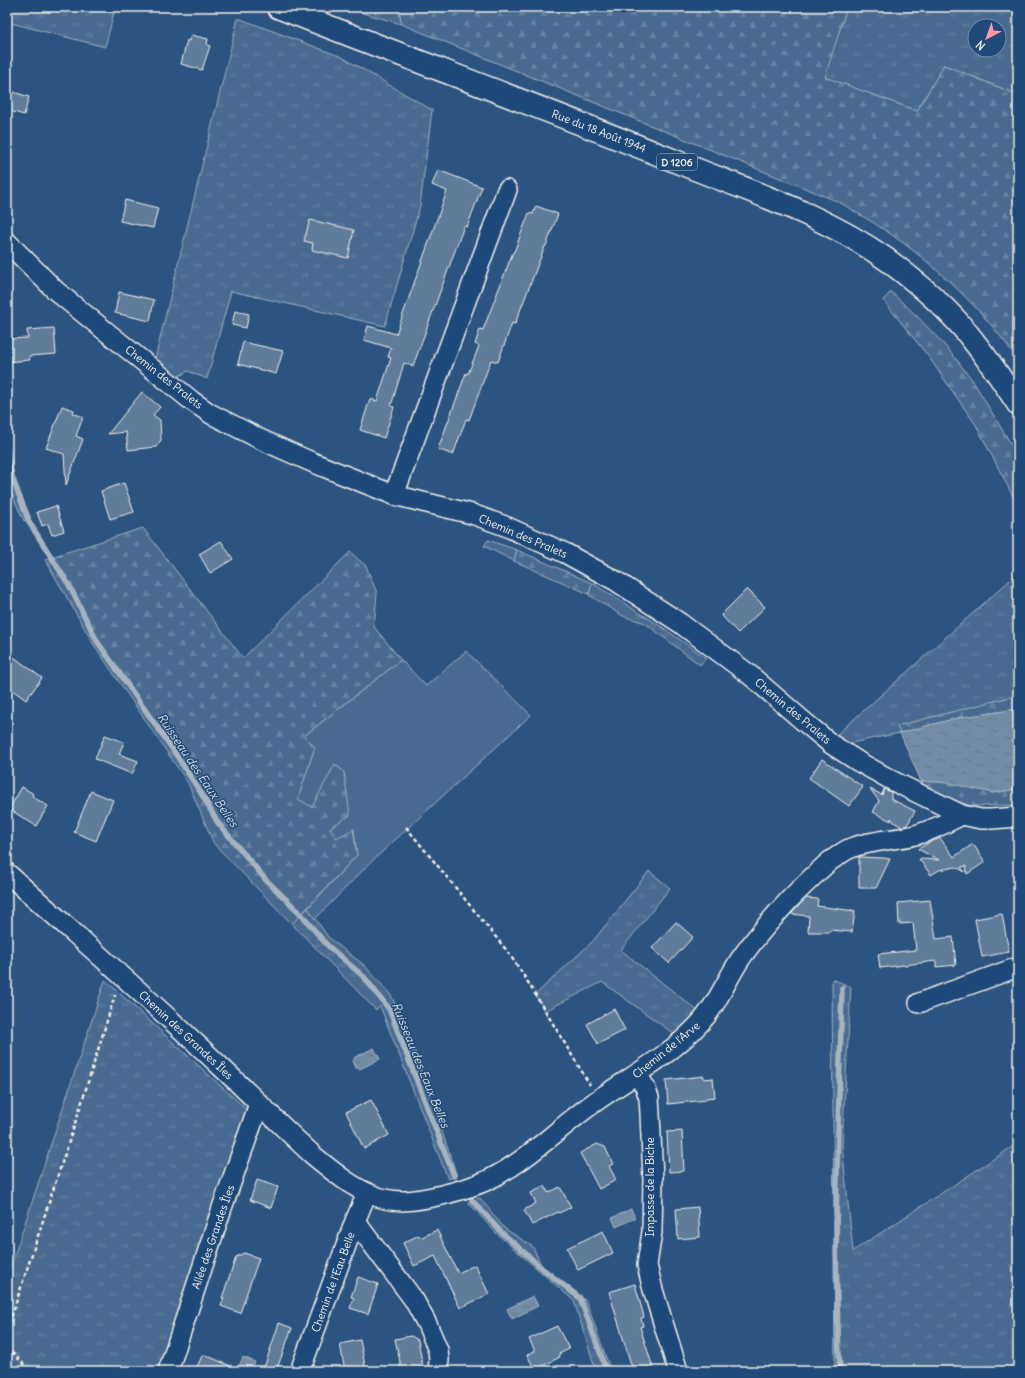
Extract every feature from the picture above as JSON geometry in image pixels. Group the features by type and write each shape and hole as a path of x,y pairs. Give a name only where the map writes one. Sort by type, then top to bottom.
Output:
{"main road":[{"name":"Rue du 18 Août 1944","path":"278,7 619,138 786,206 841,232 884,258 908,276 948,311 975,343 1018,404"}],"street":[{"path":"394,495 507,190"},
{"name":"Chemin des Pralets","path":"7,242 56,291 192,401 211,414 262,440 314,463 394,495 472,514 505,526 565,553 616,581 680,623 750,675 802,720 844,753 893,781 962,815 991,820 1018,817"},
{"name":"Chemin de l'Arve","path":"367,1194 398,1202 411,1201 462,1191 485,1182 503,1172 521,1160 600,1098 638,1074 700,1023 719,997 739,961 751,944 781,909 828,863 848,849 859,845 915,835 962,815"},
{"name":"Chemin des Grandes Îles","path":"7,873 218,1064 322,1162 338,1175 367,1194"},
{"path":"919,1003 1018,967"},
{"name":"Impasse de la Biche","path":"638,1074 649,1098 650,1114 653,1179 652,1232 647,1265 653,1290 678,1371"},
{"name":"Allée des Grandes Îles","path":"168,1371 259,1104"},
{"name":"Chemin de l'Eau Belle","path":"300,1371 355,1221 367,1194"},
{"path":"355,1221 414,1300 427,1324 438,1350 438,1371"}],"path":[{"path":"406,827 508,952 526,979 584,1077 600,1098"},
{"path":"7,1330 80,1108 116,990 124,979"},
{"path":"7,1348 30,1371"}],"green space":[{"path":"7,7 90,7 114,13 105,47 7,22"},
{"path":"354,7 399,7 401,24 353,10"},
{"path":"399,7 847,7 825,77 917,111 944,65 1018,95 1018,165 1015,165 1018,174 1018,360 994,328 937,270 898,239 839,202 401,24"},
{"path":"847,7 1012,7 1018,12 1018,95 944,65 917,111 824,77"},
{"path":"238,18 342,57 432,110 420,206 385,326 231,291 207,379 188,371 174,379 154,363"},
{"path":"891,292 916,315 949,350 973,381 1018,456 1018,506 976,425 928,356 883,300"},
{"path":"7,436 15,481 31,518 24,521 7,484"},
{"path":"143,528 243,658 350,552 366,566 377,593 374,627 401,660 304,736 315,747 298,799 335,764 344,772 357,855 292,924 214,844 188,783 94,645 45,559"},
{"path":"488,540 517,550 514,561 484,546"},
{"path":"517,550 592,583 589,594 514,561"},
{"path":"1018,573 1018,695 898,726 900,733 846,744 834,737"},
{"path":"592,583 659,625 706,658 700,665 645,623 623,616 589,595"},
{"path":"466,651 531,715 370,863 315,919 308,908 357,855 354,829 336,838 330,828 350,815 344,772 335,764 312,807 298,799 315,747 304,736 401,660 426,686"},
{"path":"1018,695 1018,709 957,718 900,733 897,726"},
{"path":"921,781 949,783 993,793 1018,789 1018,805 971,806 925,789"},
{"path":"649,871 670,888 621,950 699,1012 687,1025 674,1034 602,982 545,1011 535,995 593,941"},
{"path":"308,908 328,937 365,966 390,994 405,1022 457,1176 448,1179 380,1006 376,1010 292,924"},
{"path":"832,979 851,987 842,1145 853,1251 1018,1143 1018,1371 835,1371"},
{"path":"105,980 246,1109 158,1371 7,1371 7,1330 9,1324 7,1321 7,1278"},
{"path":"480,1198 504,1228 533,1247 542,1267 586,1301 611,1371 596,1371 574,1301 496,1233 468,1202"}],"water":[{"path":"1018,709 1018,789 993,793 949,783 921,781 900,733 957,718"},
{"path":"374,1048 380,1059 360,1069 356,1068 353,1061 355,1057"},
{"path":"631,1209 635,1218 616,1227 612,1218"},
{"path":"533,1296 538,1306 512,1319 507,1309"},
{"path":"243,1357 255,1362 251,1371 237,1371"}],"building":[{"path":"191,35 208,39 207,45 210,46 202,70 181,64 187,40 189,41"},
{"path":"7,90 29,97 24,115 7,110"},
{"path":"438,170 482,187 467,227 464,226 413,366 404,363 391,406 394,407 384,438 360,430 370,399 377,401 391,358 388,357 391,348 364,340 368,326 396,334 447,191 432,185"},
{"path":"125,200 158,208 153,228 120,221"},
{"path":"536,206 558,214 515,324 512,323 498,362 491,360 469,420 466,419 453,455 438,449 466,373 468,374 479,346 475,344 480,329 483,330 529,213 533,214"},
{"path":"310,220 354,230 348,258 312,250 313,243 304,241"},
{"path":"119,292 154,300 150,321 115,313"},
{"path":"235,311 249,314 246,328 232,325"},
{"path":"54,328 56,354 29,356 30,360 7,362 7,339 28,338 27,330"},
{"path":"243,342 283,351 276,374 238,364"},
{"path":"142,392 160,407 153,415 160,420 161,440 156,447 128,450 126,432 108,434"},
{"path":"62,406 74,410 73,413 83,417 76,436 83,439 66,485 64,454 46,448"},
{"path":"124,483 134,512 110,519 101,491"},
{"path":"56,506 64,531 52,535 48,524 42,526 37,512"},
{"path":"221,541 233,559 210,573 199,554"},
{"path":"747,589 765,607 738,633 721,615"},
{"path":"7,652 42,678 26,700 7,686"},
{"path":"105,735 124,742 119,754 138,761 132,774 95,759"},
{"path":"822,759 863,787 849,806 809,778"},
{"path":"22,787 32,793 33,797 48,806 36,826 9,809"},
{"path":"870,789 882,795 884,789 891,792 891,799 915,811 907,825 902,827 891,818 891,821 873,812 879,801"},
{"path":"91,791 113,800 96,841 74,832"},
{"path":"940,838 954,857 973,844 985,862 967,874 966,866 961,867 965,872 956,867 939,870 931,875 919,859 939,860 918,849"},
{"path":"859,857 890,859 876,888 859,888"},
{"path":"806,898 818,899 817,906 855,911 852,932 830,930 830,932 808,932 809,916 791,914"},
{"path":"930,900 936,939 953,937 956,965 936,967 936,961 880,968 878,954 916,950 913,923 899,924 898,903"},
{"path":"1002,914 1009,952 982,957 975,919"},
{"path":"676,922 693,937 669,963 652,948"},
{"path":"614,1009 625,1030 598,1044 587,1024"},
{"path":"704,1076 704,1079 713,1078 715,1097 706,1098 706,1100 668,1104 666,1080"},
{"path":"371,1100 389,1135 364,1149 346,1112"},
{"path":"682,1131 684,1171 669,1172 667,1132"},
{"path":"597,1144 605,1147 613,1164 609,1166 616,1180 599,1189 580,1153"},
{"path":"257,1180 278,1187 271,1208 250,1200"},
{"path":"545,1186 548,1193 560,1187 571,1207 532,1225 524,1210 536,1203 531,1193"},
{"path":"698,1207 700,1237 678,1239 676,1209"},
{"path":"437,1230 458,1273 475,1265 489,1294 460,1308 435,1256 414,1266 403,1243 419,1235 420,1238"},
{"path":"603,1231 613,1253 578,1270 567,1248"},
{"path":"244,1253 259,1258 240,1313 221,1306 224,1298 222,1298 236,1257"},
{"path":"358,1277 378,1284 368,1314 350,1308 354,1298 351,1297"},
{"path":"635,1284 644,1317 641,1318 643,1326 640,1327 654,1371 633,1371 609,1292"},
{"path":"279,1323 292,1328 276,1371 263,1371"},
{"path":"557,1326 569,1349 559,1354 560,1357 535,1370 527,1355 535,1351 529,1339"},
{"path":"411,1336 418,1340 423,1367 402,1371 395,1339"},
{"path":"360,1340 366,1371 345,1371 340,1344"},
{"path":"203,1354 242,1371 195,1371"}],"waterway":[{"name":"Ruisseau des Eaux Belles","path":"7,459 29,522 69,585 97,641 171,747 201,793 218,823 266,880 299,912 327,945 364,977 389,1009 454,1176"},
{"path":"840,1371 836,1227 842,988"},
{"name":"Ruisseau des Eaux Belles","path":"472,1200 501,1232 544,1270 580,1298 606,1371"}]}
